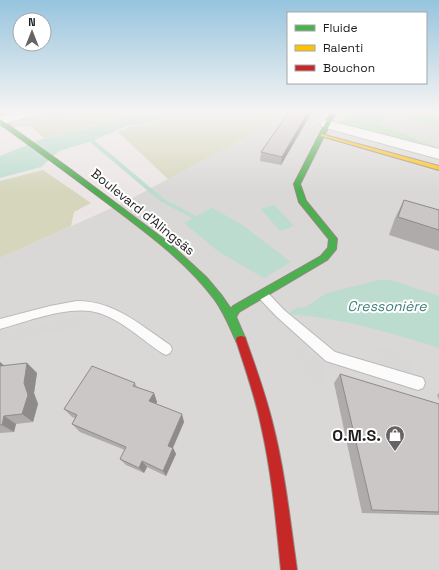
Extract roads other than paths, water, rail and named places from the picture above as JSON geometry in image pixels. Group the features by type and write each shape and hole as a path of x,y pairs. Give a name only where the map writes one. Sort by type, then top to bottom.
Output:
{"main road":[{"name":"Boulevard d'Alingsäs","path":"26,139 72,172 175,253 202,279 231,316 256,378 270,432 279,488 289,570"},
{"path":"231,316 236,309 268,292 324,258 332,249 333,239 303,202 297,184 320,139"},
{"path":"365,139 439,168"},
{"name":"Boulevard d'Alingsäs","path":"281,570 285,541"}],"street":[{"path":"382,139 439,154"}],"lane":[{"path":"268,292 280,313 331,357 418,383"},
{"path":"0,324 49,311 82,306 99,308 113,314 166,349"}],"water":[{"path":"42,139 97,139 59,151 41,167 0,178 0,156"},
{"path":"274,205 294,226 280,231 261,209"},
{"path":"212,208 241,224 291,262 264,278 219,252 184,223"},
{"name":"Cressonière","path":"380,280 391,280 439,296 439,348 383,331 345,322 326,318 288,314 298,307 304,308 327,293"}],"waterway":[{"path":"92,141 162,200 194,217"}],"place":[{"name":"O.M.S.","path":"395,452"}]}
